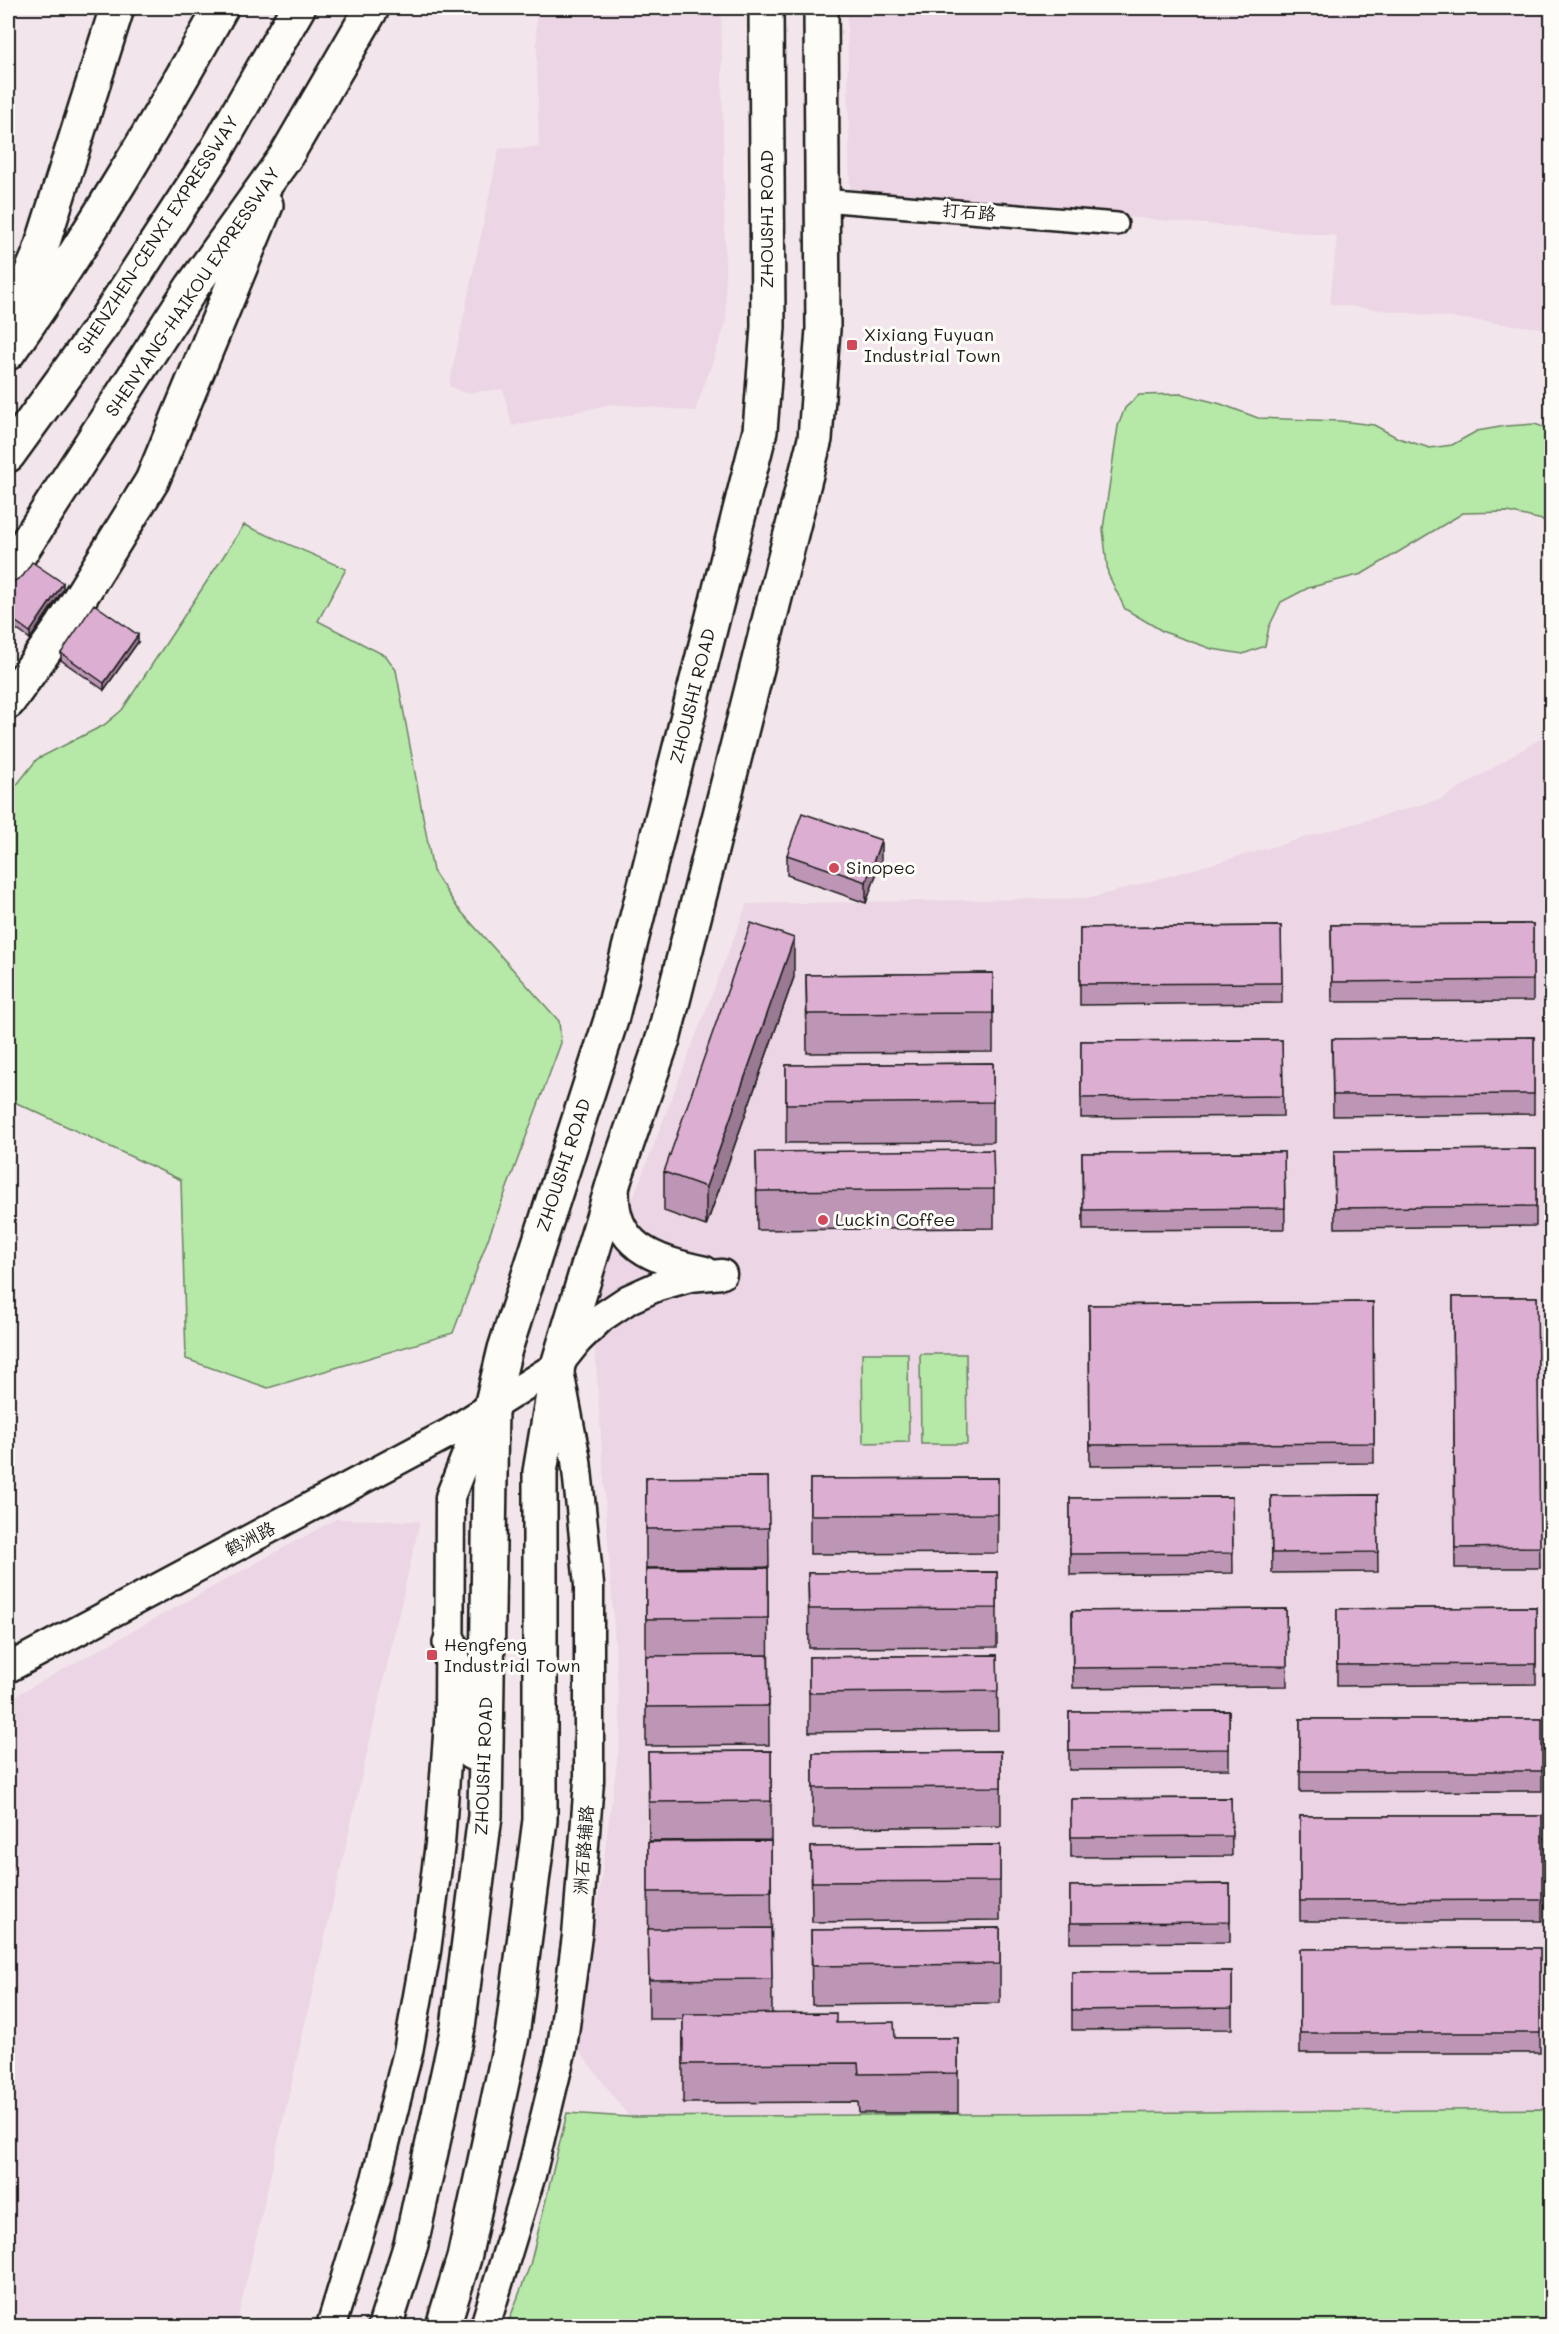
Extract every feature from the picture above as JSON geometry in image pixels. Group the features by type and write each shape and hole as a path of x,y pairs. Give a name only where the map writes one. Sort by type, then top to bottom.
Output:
{"main road":[{"path":"8,327 39,255 117,8"},
{"path":"8,353 58,283 159,119 221,8"},
{"name":"SHENZHEN-CENXI EXPRESSWAY","path":"8,454 105,321 216,151 298,8"},
{"name":"SHENYANG-HAIKOU EXPRESSWAY","path":"8,572 192,287 286,156 372,8"},
{"name":"ZHOUSHI ROAD","path":"385,2326 411,2244 458,2027 485,1816 491,1407 505,1349 611,1020 760,431 768,327 766,8"},
{"path":"443,2326 464,2258 512,2036 540,1820 540,1472 558,1365 615,1178 664,1036 815,439 823,329 821,8"},
{"path":"8,702 63,625 152,481 172,439 286,156"},
{"name":"鹤洲路","path":"8,1668 408,1457 558,1365 594,1325 628,1299 658,1286 690,1277 722,1274 652,1257 633,1244 620,1224 614,1201 615,1178"},
{"name":"洲石路辅路","path":"485,2326 531,2175 562,2048 577,1936 589,1781 589,1585 576,1460 558,1365"},
{"path":"331,2326 376,2180 408,2052 422,1973 440,1844 449,1722 450,1497 470,1446 491,1407"},
{"path":"450,1643 485,1816"}],"street":[{"name":"打石路","path":"822,200 1117,224"}],"shaded area":[{"path":"536,8 721,8 726,323 695,411 612,404 512,426 503,389 464,393 449,386 499,149 539,147"},
{"path":"847,8 1551,8 1551,329 1330,304 1337,236 850,192"},
{"path":"1551,732 1551,2109 629,2117 578,2049 621,1732 592,1304 747,904 1091,898 1442,799"},
{"path":"336,1519 420,1521 236,2326 8,2326 8,1700"}],"green space":[{"path":"1182,394 1221,404 1258,418 1340,421 1374,425 1398,438 1430,448 1452,445 1477,431 1535,424 1551,430 1551,522 1508,512 1463,513 1362,574 1308,588 1281,602 1269,627 1265,646 1243,654 1212,649 1164,632 1125,609 1108,574 1103,529 1118,426 1125,408 1139,395"},
{"path":"244,525 346,569 318,621 386,656 396,670 433,871 457,907 559,1021 561,1043 453,1333 268,1388 186,1359 181,1180 8,1099 8,796 37,759 104,725 122,710"},
{"path":"862,1353 908,1353 909,1442 863,1443"},
{"path":"920,1354 966,1354 967,1444 921,1444"},
{"path":"1551,2109 1551,2326 507,2326 530,2265 567,2113 629,2117"}],"building":[{"path":"32,562 63,583 30,632 8,616 8,589 11,583 23,576"},
{"path":"94,604 138,635 104,683 61,653"},
{"path":"802,813 881,840 866,882 787,855"},
{"path":"751,923 794,938 706,1187 664,1172"},
{"path":"1533,924 1533,980 1332,982 1331,925"},
{"path":"1281,926 1282,983 1080,984 1080,928"},
{"path":"993,973 993,1013 807,1014 806,975"},
{"path":"1534,1037 1534,1094 1333,1095 1332,1039"},
{"path":"1282,1040 1283,1096 1081,1098 1081,1041"},
{"path":"993,1063 993,1102 786,1104 786,1065"},
{"path":"1536,1149 1536,1206 1335,1208 1334,1151"},
{"path":"993,1150 994,1189 757,1191 756,1152"},
{"path":"1284,1152 1285,1208 1083,1210 1082,1153"},
{"path":"1453,1297 1537,1297 1540,1547 1455,1548"},
{"path":"1373,1302 1374,1443 1090,1445 1089,1305"},
{"path":"768,1477 769,1528 646,1529 646,1478"},
{"path":"998,1478 998,1514 810,1515 810,1479"},
{"path":"1377,1495 1378,1552 1272,1553 1271,1496"},
{"path":"1232,1497 1233,1553 1070,1554 1070,1498"},
{"path":"768,1568 768,1618 646,1619 646,1569"},
{"path":"997,1572 997,1608 809,1609 808,1573"},
{"path":"1536,1607 1536,1664 1337,1665 1337,1609"},
{"path":"1286,1609 1287,1666 1073,1668 1072,1611"},
{"path":"768,1655 769,1706 646,1707 646,1656"},
{"path":"997,1655 998,1691 809,1693 809,1657"},
{"path":"1229,1711 1229,1749 1069,1750 1069,1712"},
{"path":"1300,1719 1542,1719 1542,1771 1300,1771"},
{"path":"771,1751 771,1801 649,1802 648,1752"},
{"path":"1001,1751 1001,1787 813,1788 813,1753"},
{"path":"1231,1798 1232,1836 1071,1837 1071,1799"},
{"path":"1300,1816 1542,1816 1542,1900 1300,1901"},
{"path":"771,1841 771,1891 648,1892 648,1842"},
{"path":"1000,1845 1000,1881 812,1882 811,1847"},
{"path":"1230,1884 1230,1922 1070,1923 1070,1886"},
{"path":"771,1928 772,1979 649,1980 648,1929"},
{"path":"1000,1928 1000,1964 812,1966 811,1930"},
{"path":"1540,1948 1540,2033 1300,2033 1300,1949"},
{"path":"1232,1971 1232,2008 1072,2010 1072,1972"},
{"path":"836,2013 836,2023 894,2022 895,2038 958,2038 958,2073 859,2074 858,2063 683,2064 683,2014"}],"place":[{"name":"Xixiang Fuyuan Industrial Town","path":"852,345"},
{"name":"Sinopec","path":"834,868"},
{"name":"Luckin Coffee","path":"823,1220"},
{"name":"Hengfeng Industrial Town","path":"432,1655"}]}
